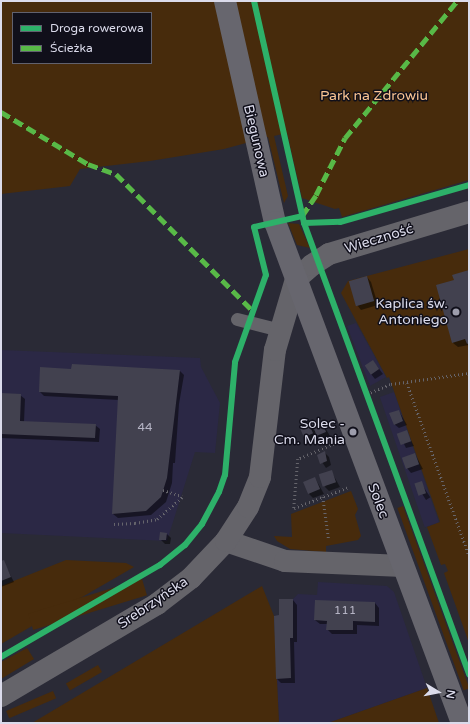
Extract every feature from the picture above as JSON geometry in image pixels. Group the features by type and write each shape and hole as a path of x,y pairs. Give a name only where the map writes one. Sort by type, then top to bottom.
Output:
{"main road":[{"name":"Biegunowa","path":"225,1 275,222 296,280"},
{"name":"Solec","path":"296,280 462,723"}],"street":[{"name":"Wieczność","path":"296,280 312,265 329,254 469,212"},
{"name":"Srebrzyńska","path":"1,696 157,604 191,578 226,541 248,507 260,477 274,362 280,330 296,280"},
{"path":"226,541 285,561 403,566"}],"lane":[{"path":"237,319 280,330"}],"path":[{"path":"367,394 391,384 407,383 469,373"},
{"path":"407,383 469,555"},
{"path":"338,443 298,459 294,508 354,486"},
{"path":"114,524 135,523 157,519 183,496 164,490"},
{"path":"323,497 330,549"}],"shaded area":[{"path":"356,323 386,377 370,386 347,326"},
{"path":"1,350 200,358 201,367 220,403 215,453 195,452 167,541 1,533"},
{"path":"394,392 439,522 425,527 380,397"},
{"path":"318,582 387,586 394,592 427,688 328,723 279,723 274,616 279,615 279,599 293,599 298,594 317,595"}],"green space":[{"name":"Park na Zdrowiu","path":"1,1 469,1 469,180 342,217 339,208 335,209 302,198 287,133 274,136 288,196 284,203 268,137 224,149 150,161 80,169 70,186 1,194"},
{"path":"288,223 299,224 310,248 297,245"},
{"path":"469,249 469,643 444,573 448,571 445,564 441,565 427,527 440,522 389,377 387,378 341,293 348,281"},
{"path":"351,491 358,509 355,515 361,536 358,540 326,546 326,552 290,549 277,541 274,536 292,537 291,514"},
{"path":"403,506 469,687 464,690 397,508"},
{"path":"66,560 126,563 134,567 1,644 1,586"},
{"path":"142,579 147,595 33,630 28,614"},
{"path":"262,586 274,616 279,723 32,723"},
{"path":"27,648 34,659 1,679 1,662"},
{"path":"98,665 102,672 70,690 66,684"},
{"path":"427,688 439,723 328,723"},
{"path":"53,691 56,698 9,718 6,711"}],"building":[{"name":"Kaplica św. Antoniego","path":"469,270 469,343 467,344 465,339 452,343 436,285 454,280 452,275"},
{"path":"367,276 374,301 356,306 349,281"},
{"path":"373,360 379,369 371,375 365,366"},
{"path":"72,364 180,370 167,478 161,497 146,511 112,514 118,396 39,392 40,367 71,369"},
{"path":"1,393 21,394 20,421 96,424 95,438 1,434"},
{"path":"399,410 403,421 394,425 389,413"},
{"path":"321,419 326,432 317,436 312,423"},
{"path":"309,424 313,433 304,437 300,428"},
{"path":"407,430 411,441 401,445 397,434"},
{"path":"325,451 327,461 320,464 317,455"},
{"path":"415,453 419,464 406,469 402,458"},
{"path":"332,470 336,482 323,487 319,474"},
{"path":"315,477 320,489 308,494 303,482"},
{"path":"422,481 426,493 418,496 414,483"},
{"path":"160,532 167,533 166,540 159,540"},
{"path":"4,560 11,577 1,581 1,561"},
{"path":"279,599 293,599 293,638 290,638 291,678 276,679 274,616 279,615"},
{"path":"315,600 375,602 375,622 353,621 353,630 326,630 327,621 314,620"}],"marked path":[{"path":"302,216 316,195 345,138 457,1"},
{"path":"1,112 88,164 116,174 252,310"}],"cycle path":[{"path":"254,1 304,223 469,675"},
{"path":"304,223 340,222 469,185"},
{"path":"1,657 160,565 185,545 202,524 219,492 225,475 235,362 266,275 254,227 302,216"}],"place":[{"name":"Kaplica św. Antoniego","path":"456,312"},
{"name":"Solec - Cm. Mania","path":"353,432"}]}
